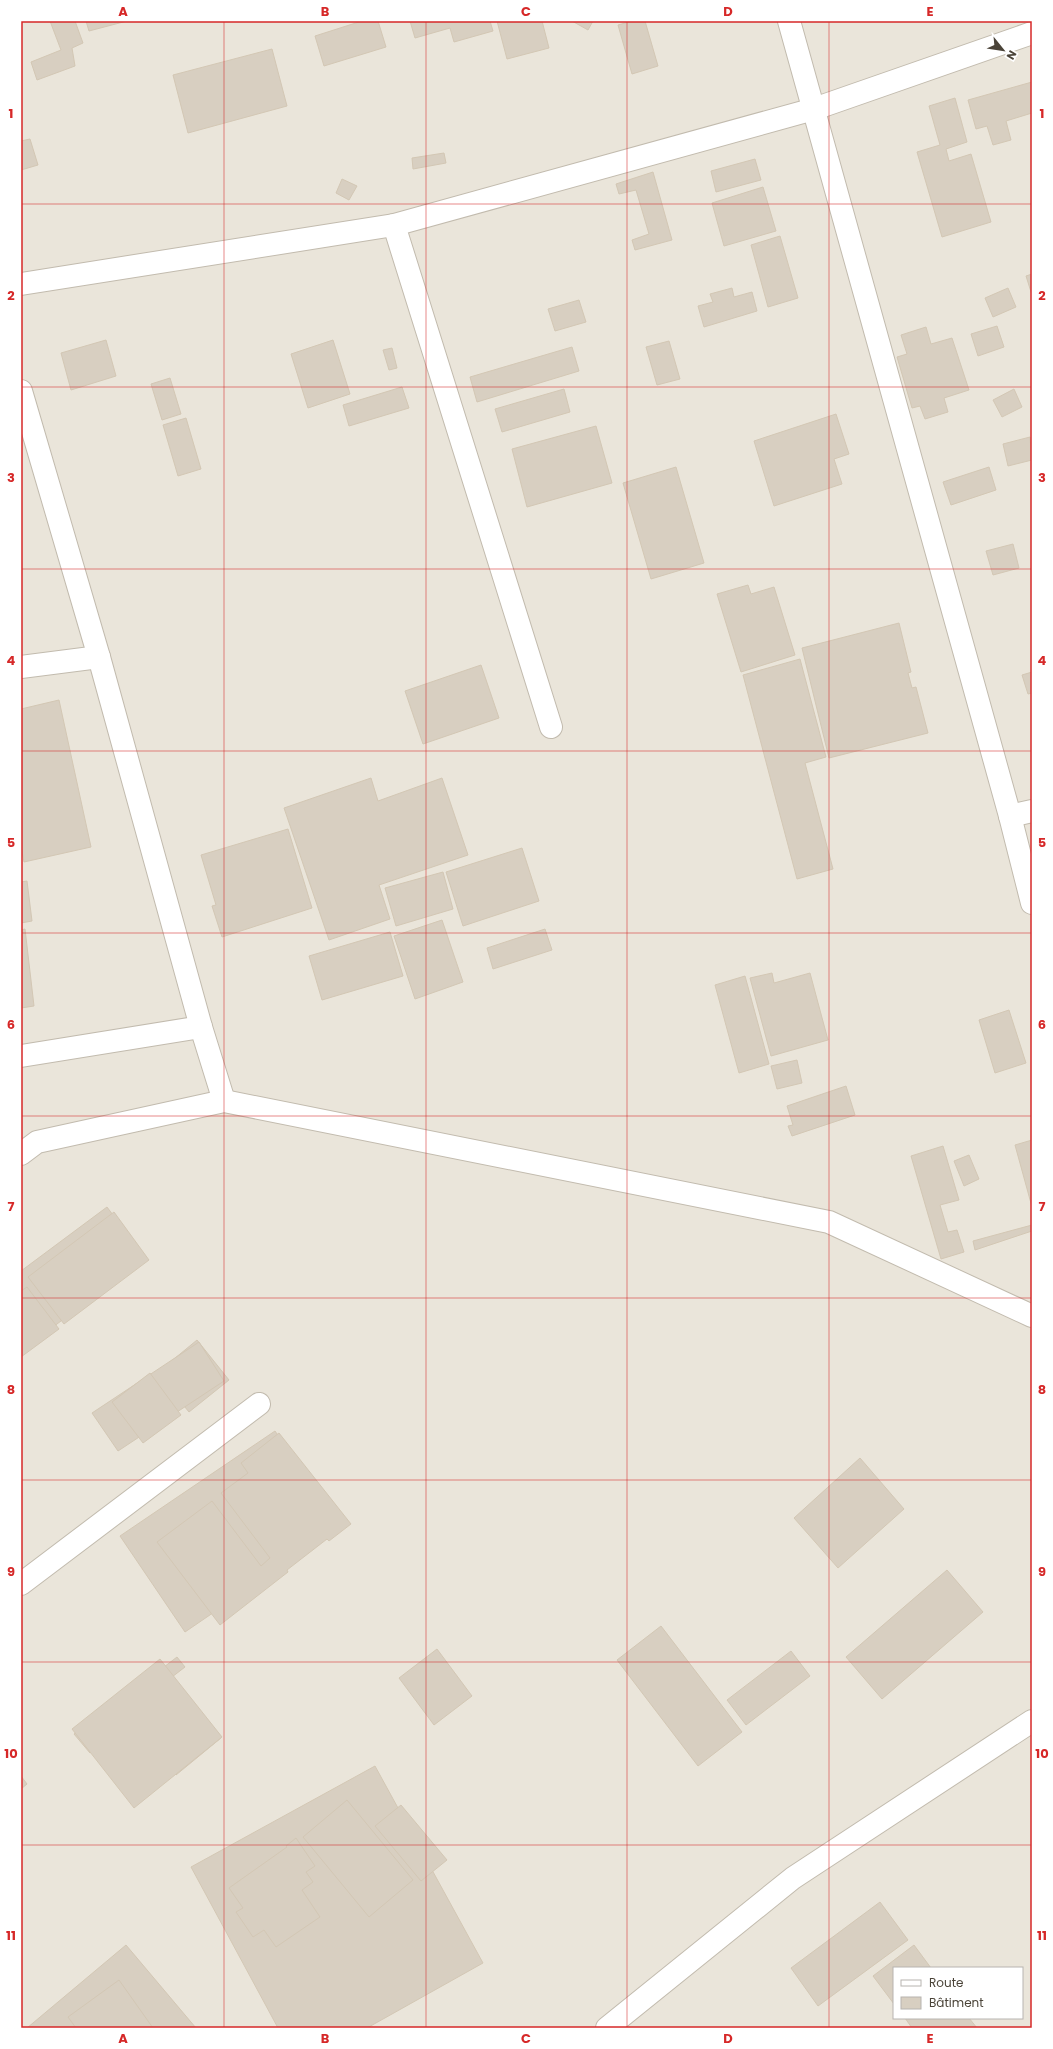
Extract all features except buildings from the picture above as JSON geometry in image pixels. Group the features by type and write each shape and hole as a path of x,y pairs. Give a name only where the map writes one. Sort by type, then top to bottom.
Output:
{"street":[{"path":"789,21 1010,816 1032,903"},
{"path":"21,284 394,225 814,109 1032,33"},
{"path":"394,225 551,727"},
{"path":"21,391 99,657 201,1027 224,1101"},
{"path":"21,667 99,657"},
{"path":"1010,816 1032,811"},
{"path":"21,1056 201,1027"},
{"path":"21,1154 37,1142 224,1101 828,1222 1032,1316"},
{"path":"21,1584 259,1404"},
{"path":"607,2028 793,1878 1032,1721"}],"shaded area":[{"path":"21,21 1032,21 1032,2028 21,2028"}]}
